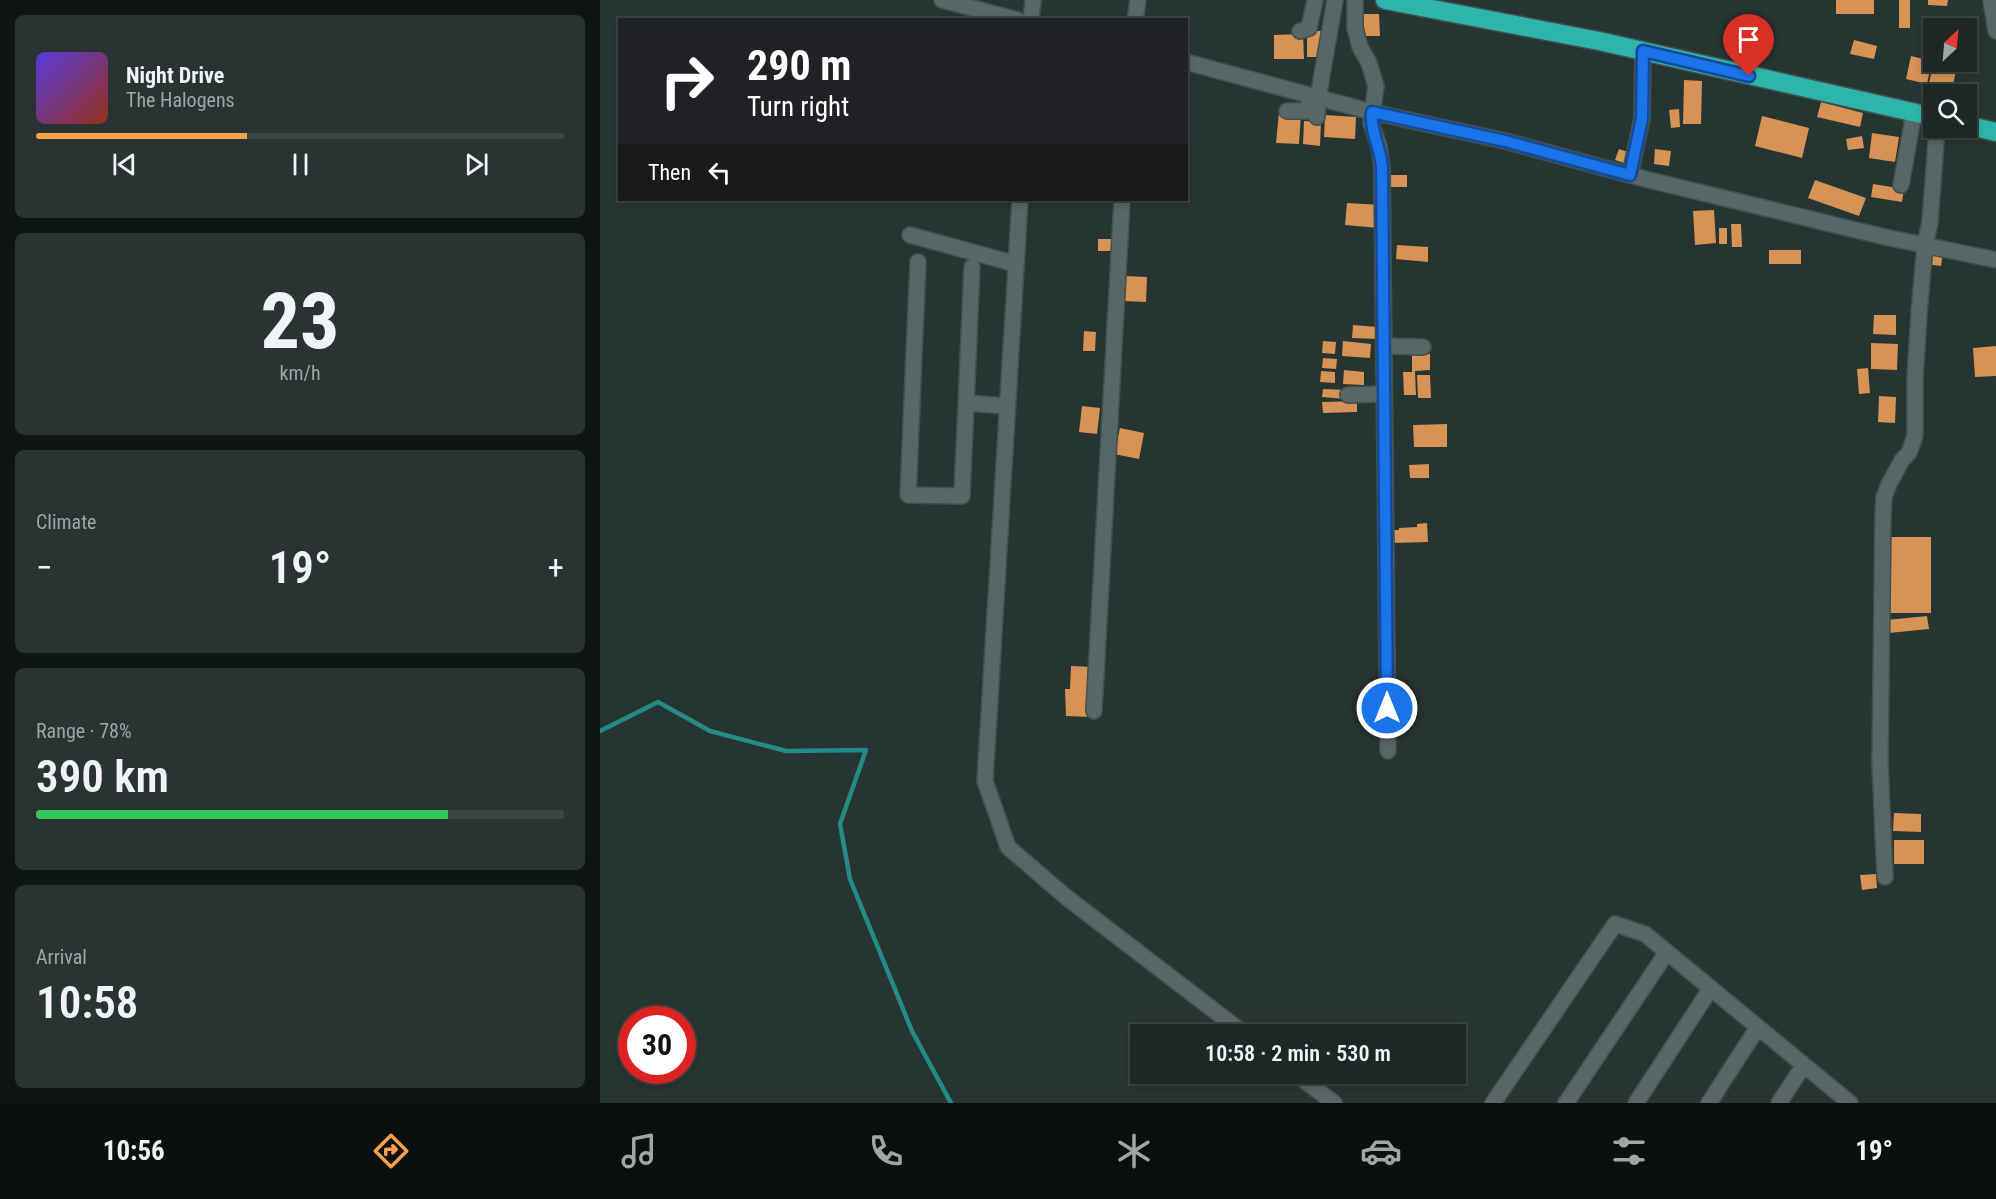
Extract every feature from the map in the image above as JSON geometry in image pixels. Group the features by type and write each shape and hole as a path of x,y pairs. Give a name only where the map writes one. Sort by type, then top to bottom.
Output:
{"highway":[{"path":"1394,1 1418,3 1643,51 1923,115"},
{"path":"1977,126 1995,127"}],"street":[{"path":"942,0 1010,18"},
{"path":"1031,18 1033,0"},
{"path":"1135,18 1138,0"},
{"path":"1300,31 1309,28 1315,0"},
{"path":"1317,117 1315,97 1335,0"},
{"path":"1355,0 1355,28 1376,86 1371,123 1379,146 1382,168 1388,751"},
{"path":"1991,0 1996,30"},
{"path":"1630,175 1642,118 1643,51"},
{"path":"1188,63 1372,112 1516,144 1630,175 1996,260"},
{"path":"1287,111 1307,111 1315,97"},
{"path":"1901,185 1914,113"},
{"path":"1885,877 1880,762 1884,497 1888,484 1909,453 1915,436 1915,378 1936,138"},
{"path":"1020,201 985,781 1008,847 1066,897 1232,1024"},
{"path":"1094,711 1122,201"},
{"path":"910,235 1016,264"},
{"path":"918,262 908,495 962,496 972,267"},
{"path":"1384,346 1423,347"},
{"path":"1348,394 1384,394"},
{"path":"966,403 1007,406"},
{"path":"1493,1103 1616,924 1645,934 1849,1102"},
{"path":"1566,1103 1667,952"},
{"path":"1636,1103 1711,988"},
{"path":"1709,1103 1758,1027"},
{"path":"1779,1103 1804,1065"},
{"path":"1309,1084 1334,1103"}],"building":[{"path":"1836,0 1874,0 1874,14 1836,14"},
{"path":"1899,0 1910,0 1910,28 1899,28"},
{"path":"1928,0 1948,0 1947,6 1928,5"},
{"path":"1364,14 1379,14 1380,36 1364,36"},
{"path":"1307,31 1323,31 1323,57 1307,57"},
{"path":"1303,34 1304,59 1274,59 1274,35"},
{"path":"1854,40 1877,46 1874,59 1850,54"},
{"path":"1911,56 1923,59 1923,72 1930,72 1927,84 1906,79"},
{"path":"1932,72 1956,72 1953,84 1929,83"},
{"path":"1684,80 1702,81 1701,124 1683,124"},
{"path":"1821,102 1863,113 1860,127 1817,117"},
{"path":"1679,109 1680,127 1671,128 1669,110"},
{"path":"1279,112 1301,114 1299,144 1276,143"},
{"path":"1325,115 1356,117 1355,139 1324,137"},
{"path":"1762,116 1809,128 1802,158 1755,146"},
{"path":"1304,121 1321,122 1320,146 1303,144"},
{"path":"1872,133 1899,137 1895,162 1869,158"},
{"path":"1862,136 1864,148 1848,150 1846,139"},
{"path":"1619,149 1631,153 1627,164 1615,160"},
{"path":"1655,149 1671,151 1669,166 1654,164"},
{"path":"1391,175 1407,175 1407,187 1391,187"},
{"path":"1815,180 1866,198 1859,216 1808,198"},
{"path":"1873,184 1904,189 1902,202 1871,197"},
{"path":"1347,203 1381,205 1379,228 1345,225"},
{"path":"1714,210 1716,243 1695,245 1693,211"},
{"path":"1731,224 1741,224 1742,247 1732,247"},
{"path":"1719,228 1727,228 1727,244 1719,244"},
{"path":"1098,239 1113,239 1113,251 1098,251"},
{"path":"1397,245 1428,247 1428,262 1396,259"},
{"path":"1769,250 1801,250 1801,264 1769,264"},
{"path":"1928,250 1943,252 1941,266 1926,264"},
{"path":"1124,276 1147,277 1146,302 1124,301"},
{"path":"1874,315 1896,315 1896,335 1873,334"},
{"path":"1353,325 1378,327 1377,339 1352,338"},
{"path":"1084,331 1096,332 1095,351 1083,351"},
{"path":"1323,341 1336,342 1335,354 1322,353"},
{"path":"1343,341 1371,344 1370,358 1342,356"},
{"path":"1871,343 1898,344 1897,370 1871,369"},
{"path":"1996,346 1996,376 1975,377 1973,348"},
{"path":"1430,354 1430,370 1415,371 1416,395 1404,395 1403,372 1412,372 1412,355"},
{"path":"1323,358 1337,359 1336,369 1322,368"},
{"path":"1868,368 1870,393 1859,394 1857,369"},
{"path":"1344,370 1364,372 1364,385 1343,384"},
{"path":"1321,371 1335,372 1335,383 1320,382"},
{"path":"1417,375 1430,375 1431,398 1418,398"},
{"path":"1323,389 1346,390 1345,399 1322,397"},
{"path":"1879,396 1896,397 1895,423 1878,422"},
{"path":"1357,401 1357,412 1323,413 1322,402"},
{"path":"1082,406 1100,408 1097,434 1079,432"},
{"path":"1447,424 1447,447 1414,447 1413,425"},
{"path":"1120,428 1144,433 1139,459 1114,454"},
{"path":"1429,464 1429,478 1410,478 1409,465"},
{"path":"1427,523 1428,542 1393,543 1393,530 1417,527 1417,524"},
{"path":"1889,537 1931,537 1931,613 1890,613"},
{"path":"1927,616 1929,629 1889,633 1887,620"},
{"path":"1071,666 1094,667 1092,702 1087,702 1091,717 1066,716 1065,689 1070,689"},
{"path":"1894,813 1921,814 1921,832 1893,831"},
{"path":"1894,840 1924,840 1924,864 1894,864"},
{"path":"1876,874 1877,888 1862,890 1860,875"}],"waterway":[{"path":"600,731 658,702 710,731 786,751 866,750 840,824 850,879 912,1031 951,1103"}],"route":[{"path":"1387,708 1382,168 1379,146 1371,123 1372,112 1505,141 1630,175 1642,118 1643,51 1749,76"}]}
